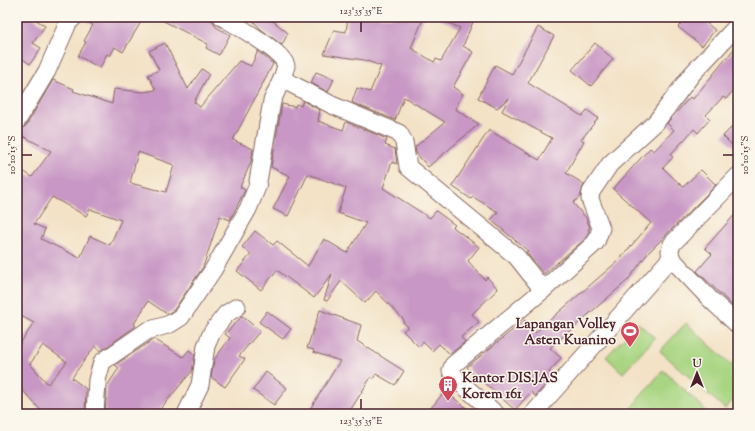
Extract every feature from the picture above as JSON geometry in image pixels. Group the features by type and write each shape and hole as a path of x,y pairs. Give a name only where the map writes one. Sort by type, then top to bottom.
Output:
{"street":[{"path":"95,414 98,372 102,362 147,331 170,324 181,317 213,270 244,216 257,187 272,101 286,66 283,58 249,32 222,17"},
{"path":"17,121 47,71 67,19"},
{"path":"496,414 457,380 451,371 453,365 543,290 596,242 601,228 590,199 591,192 610,164 656,122 692,74 738,25"},
{"path":"282,79 332,105 399,133 404,142 408,167 517,257 543,290"},
{"path":"738,176 672,244 670,251 671,258 710,299 738,325"},
{"path":"533,414 671,258"},
{"path":"186,414 200,385 206,346 212,332 226,314 238,307"}],"green space":[{"name":"Lapangan Volley Asten Kuanino","path":"638,323 655,338 623,373 606,357"},
{"path":"686,323 738,371 738,395 725,409 660,351"},
{"path":"663,370 710,414 626,414"}],"building":[{"path":"17,17 32,17 45,26 33,43 41,48 30,64 17,55"},
{"path":"84,17 144,17 123,52 115,47 110,56 107,54 100,68 78,56 93,25 84,20"},
{"path":"156,17 205,17 213,21 216,27 230,35 219,55 206,48 208,44"},
{"path":"249,17 268,17 288,33 282,45 262,30"},
{"path":"348,17 424,17 411,48 434,62 436,59 441,61 460,28 435,17 475,17 463,46 473,52 453,87 463,94 455,109 479,124 428,167 416,153 415,147 445,122 404,97 395,120 353,103 352,102 357,88 370,92 381,66 364,60 324,54 334,30 346,32"},
{"path":"673,17 699,17 715,30 702,46 678,27 681,24"},
{"path":"538,27 554,36 528,83 582,116 587,110 598,118 581,140 584,141 566,173 584,184 580,197 573,203 586,218 590,228 588,229 589,231 585,239 544,274 526,252 528,251 491,220 498,212 473,197 471,199 452,186 489,130 539,160 552,138 502,111 509,98 497,108 478,98 495,65 512,74"},
{"path":"165,43 188,89 202,69 209,74 194,102 200,107 239,61 251,66 258,51 273,64 233,140 253,149 251,162 240,187 245,190 230,220 220,216 203,267 174,310 167,314 148,301 134,324 136,326 101,351 95,346 75,373 72,378 86,389 85,414 44,414 17,384 17,348 34,323 17,314 17,167 32,177 51,151 17,133 17,131 26,126 53,80 74,89 73,91 112,104 114,89 143,92 156,90 148,75 159,70 149,51","holes":["138,152 174,165 166,192 130,183","52,197 86,216 90,209 121,220 110,245 90,236 80,258 41,239 45,229 34,224","43,345 67,362 48,384 30,364"]},
{"path":"595,43 613,59 591,86 572,70"},
{"path":"738,44 738,85 726,99 723,97 706,115 710,119 698,133 694,129 670,155 673,157 663,168 683,187 701,170 716,185 648,253 628,280 550,348 561,358 549,372 554,376 535,396 531,392 515,410 481,380 480,382 467,367 525,320 535,333 619,260 651,223 613,189 650,148 654,151 674,130 667,123 690,97 693,99"},
{"path":"316,72 334,79 328,92 311,83"},
{"path":"303,101 320,110 318,121 343,130 346,122 387,139 385,145 395,149 397,164 392,162 383,188 430,218 436,211 455,225 453,227 479,247 468,261 485,280 487,277 498,289 472,314 479,322 461,337 465,342 450,354 439,344 432,351 423,342 419,347 403,331 408,327 403,322 404,320 376,291 365,303 341,281 327,301 324,300 332,274 314,298 277,270 261,290 237,271 251,254 242,247 255,231 273,245 277,241 308,266 324,239 347,253 366,223 338,213 346,188 308,174 288,216 273,209 290,176 271,167 282,104 295,107 296,104 301,106"},
{"path":"738,121 738,151 723,136"},
{"path":"738,211 738,311 697,271 712,254 705,248"},
{"path":"320,310 361,325 357,341 404,371 395,385 376,374 373,379 371,377 348,414 307,414 340,361 313,352 314,350 307,348"},
{"path":"267,311 291,329 283,339 259,322"},
{"path":"242,316 260,331 239,356 245,359 225,387 211,377 214,360 230,338 225,334"},
{"path":"154,339 183,357 189,350 195,355 192,371 156,414 105,414 107,386 119,368 115,365"},
{"path":"266,372 287,388 274,405 253,390"},
{"name":"Kantor DIS.JAS Korem 161","path":"445,391 474,414 426,414"}],"place":[{"name":"Lapangan Volley Asten Kuanino","path":"630,348"},
{"name":"Kantor DIS.JAS Korem 161","path":"448,402"}]}
